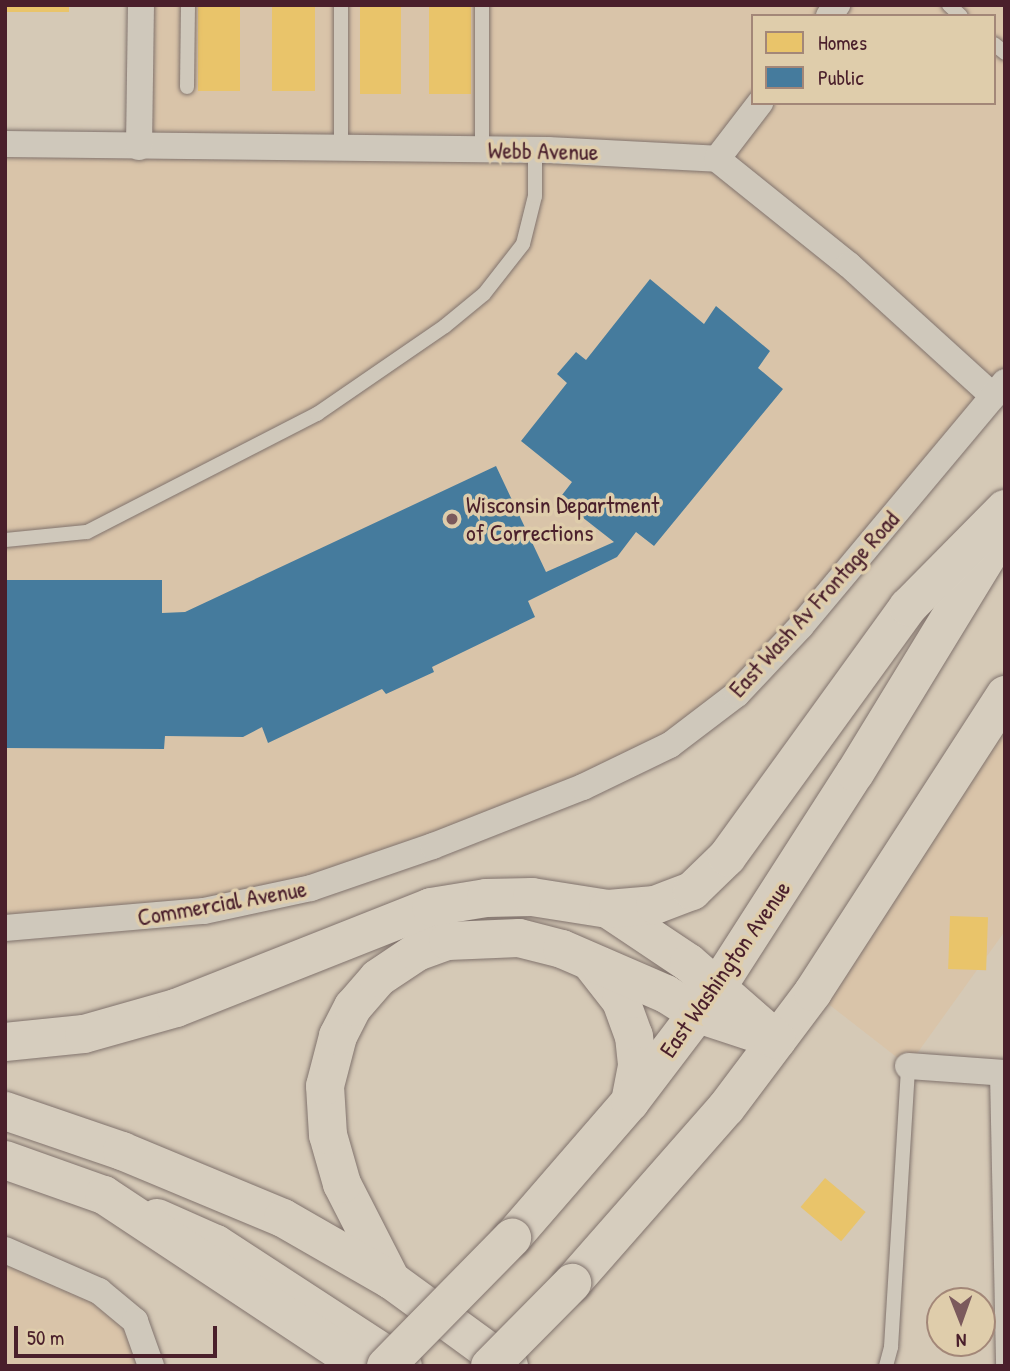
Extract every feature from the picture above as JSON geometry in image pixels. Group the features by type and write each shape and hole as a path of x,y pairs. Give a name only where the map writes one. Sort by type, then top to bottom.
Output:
{"main road":[{"path":"5,1042 84,1034 176,1008 431,907 486,898 532,897 608,909 677,899 708,878 908,607 1005,509"},
{"name":"East Washington Avenue","path":"386,1366 512,1238 630,1102 708,1000 855,774 1005,527"},
{"path":"490,1366 643,1207 777,1040 919,834 1005,695"},
{"path":"608,909 655,937 708,1000 777,1040"},
{"path":"391,1280 342,1184 328,1135 326,1070 353,1007 379,978 417,952 448,942 519,938 562,949 666,994 708,1000"},
{"path":"592,964 621,1001 634,1036 637,1066 630,1102"},
{"path":"5,1111 122,1151 259,1208 391,1280 509,1366"},
{"path":"5,1160 104,1195 216,1244 403,1366"},
{"path":"104,1195 362,1366"}],"street":[{"path":"139,147 141,5"},
{"path":"758,105 717,159 999,389"},
{"name":"Webb Avenue","path":"5,144 535,149 717,159"},
{"name":"East Wash Av Frontage Road","path":"433,846 583,787 670,745 707,719 737,694 801,626 999,389"},
{"name":"Commercial Avenue","path":"5,928 133,920 225,907 311,888 433,846"},
{"path":"908,1066 1001,1073"},
{"path":"5,1250 46,1265 108,1298 135,1321 151,1366"}],"lane":[{"path":"187,87 188,5"},
{"path":"341,5 341,149"},
{"path":"482,5 482,149"},
{"path":"5,540 87,532 317,414 445,326 484,294 523,244 535,196 535,149"},
{"path":"886,1366 891,1347 908,1066"},
{"path":"1001,1073 1003,1366"}],"shaded area":[{"path":"141,5 1005,5 1005,382 801,626 670,745 311,888 5,928 5,144 139,147"},
{"path":"1005,695 1005,931 908,1066 813,992"},
{"path":"5,1250 99,1291 151,1366 5,1366"}],"building: Homes":[{"path":"5,5 69,5 69,12 5,12"},
{"path":"198,5 240,5 240,91 198,91"},
{"path":"272,5 315,5 315,91 272,91"},
{"path":"360,5 401,5 401,94 360,94"},
{"path":"429,5 471,5 471,94 429,94"},
{"path":"950,916 988,917 986,970 948,969"},
{"path":"825,1178 866,1212 841,1241 801,1207"}],"building: Public":[{"name":"Wisconsin Department of Corrections","path":"650,279 704,324 716,306 770,351 758,368 783,389 654,546 636,532 617,557 528,601 535,617 432,667 434,672 386,694 382,689 268,743 262,727 243,737 165,736 164,749 5,748 5,580 162,580 162,613 185,612 496,466 546,572 614,542 559,499 572,482 521,441 567,383 557,374 576,352 586,360"}],"place":[{"name":"Wisconsin Department of Corrections","path":"452,519"}]}
